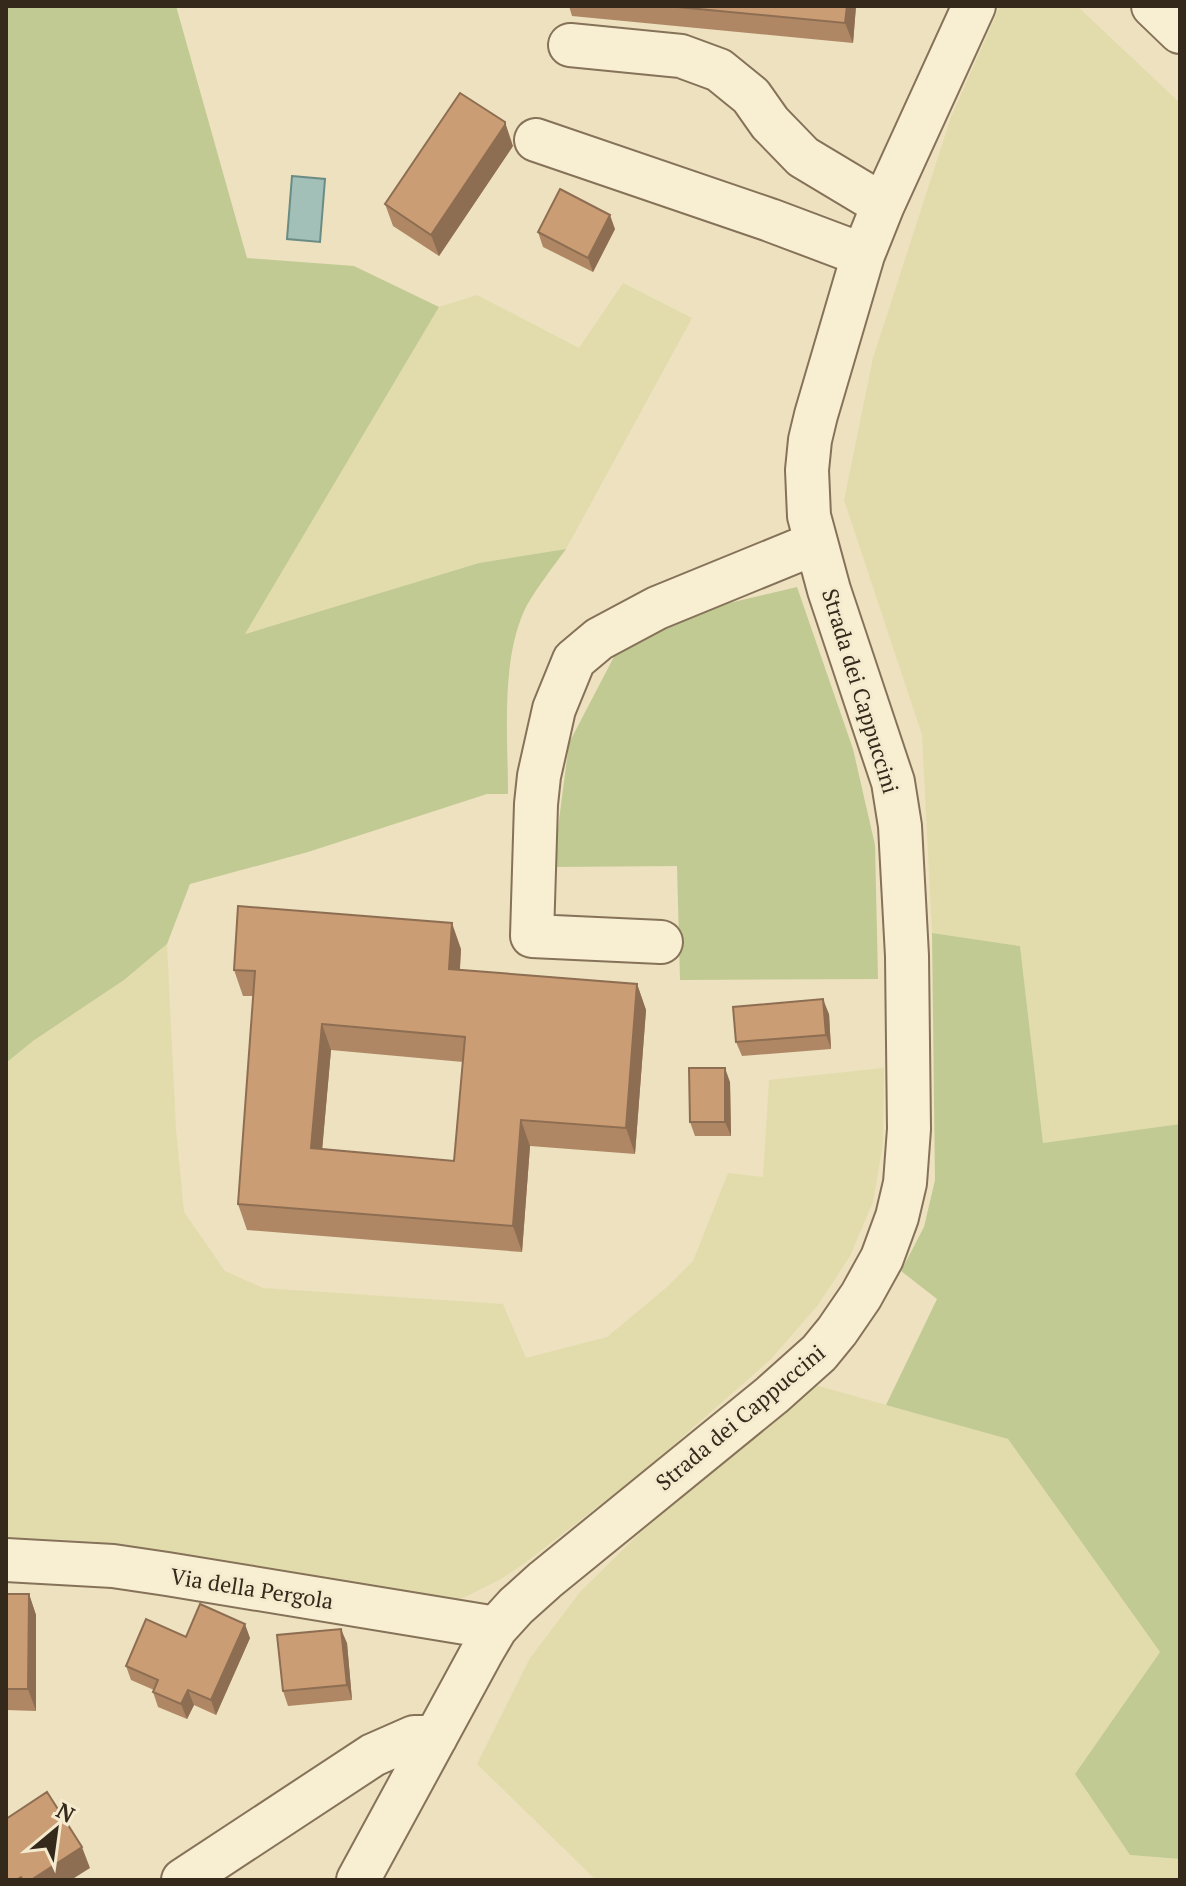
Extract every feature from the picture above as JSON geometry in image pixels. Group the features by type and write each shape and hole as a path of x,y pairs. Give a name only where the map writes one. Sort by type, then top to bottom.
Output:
{"street":[{"name":"Strada dei Cappuccini","path":"358,1880 496,1628 545,1580 819,1353 861,1296 882,1258 897,1217 905,1183 909,1129 907,956 900,826 893,782 816,543 807,502 807,470 810,440 863,255 974,6"},
{"path":"1153,6 1180,32"},
{"path":"570,45 681,56 719,70 751,96 770,123 803,157 883,205"},
{"path":"536,140 863,255"},
{"path":"661,942 532,936 539,776 554,709 564,682 582,651 615,629 657,608 816,543"},
{"name":"Via della Pergola","path":"6,1560 82,1564 167,1574 496,1628"},
{"path":"183,1880 373,1755 414,1737 436,1737"}],"shaded area":[{"path":"1000,6 1077,6 1180,103 1180,1124 1043,1143 1020,946 932,933 922,735 844,500 873,358 951,117"},
{"path":"623,283 692,318 566,549 479,563 244,634 439,307 477,295 579,348"},
{"path":"167,944 176,1129 184,1212 225,1271 263,1288 503,1304 526,1358 607,1337 693,1261 728,1173 763,1177 769,1080 884,1068 883,1143 873,1202 850,1256 818,1305 771,1359 645,1470 525,1563 463,1598 448,1600 91,1541 6,1537 6,1063 33,1041 124,980"},
{"path":"815,1385 1008,1439 1160,1652 1075,1774 1130,1855 1180,1859 1180,1880 596,1880 477,1764 530,1658 580,1592 640,1533"}],"green space":[{"path":"6,6 176,6 247,258 354,266 439,307 245,634 479,563 566,549 527,605 518,626 507,697 508,794 487,794 308,852 190,884 167,944 124,980 33,1041 6,1063"},
{"path":"797,587 853,749 875,845 878,979 680,980 677,866 553,867 569,743 617,651 687,613"},
{"path":"932,933 1020,946 1043,1143 1180,1124 1180,1859 1130,1855 1075,1774 1160,1652 1008,1439 886,1405 937,1299 901,1271 924,1227 935,1180"}],"water":[{"path":"292,176 325,179 320,242 287,239"}],"building":[{"path":"667,6 847,6 845,23"},
{"path":"460,93 505,122 505,125 431,235 385,204"},
{"path":"560,189 610,215 588,258 538,232"},
{"path":"238,906 452,923 449,969 637,984 626,1128 521,1120 513,1226 238,1204 255,971 234,970","holes":["322,1024 465,1037 454,1161 311,1148"]},
{"path":"823,999 826,1035 736,1042 733,1007"},
{"path":"689,1068 725,1068 725,1122 690,1122"},
{"path":"6,1594 29,1594 28,1689 6,1689"},
{"path":"200,1604 245,1624 211,1700 188,1690 181,1704 153,1692 158,1680 126,1666 146,1619 186,1637"},
{"path":"341,1629 347,1685 283,1691 277,1635"},
{"path":"47,1792 82,1847 31,1880 21,1877 6,1880 6,1819"}]}
